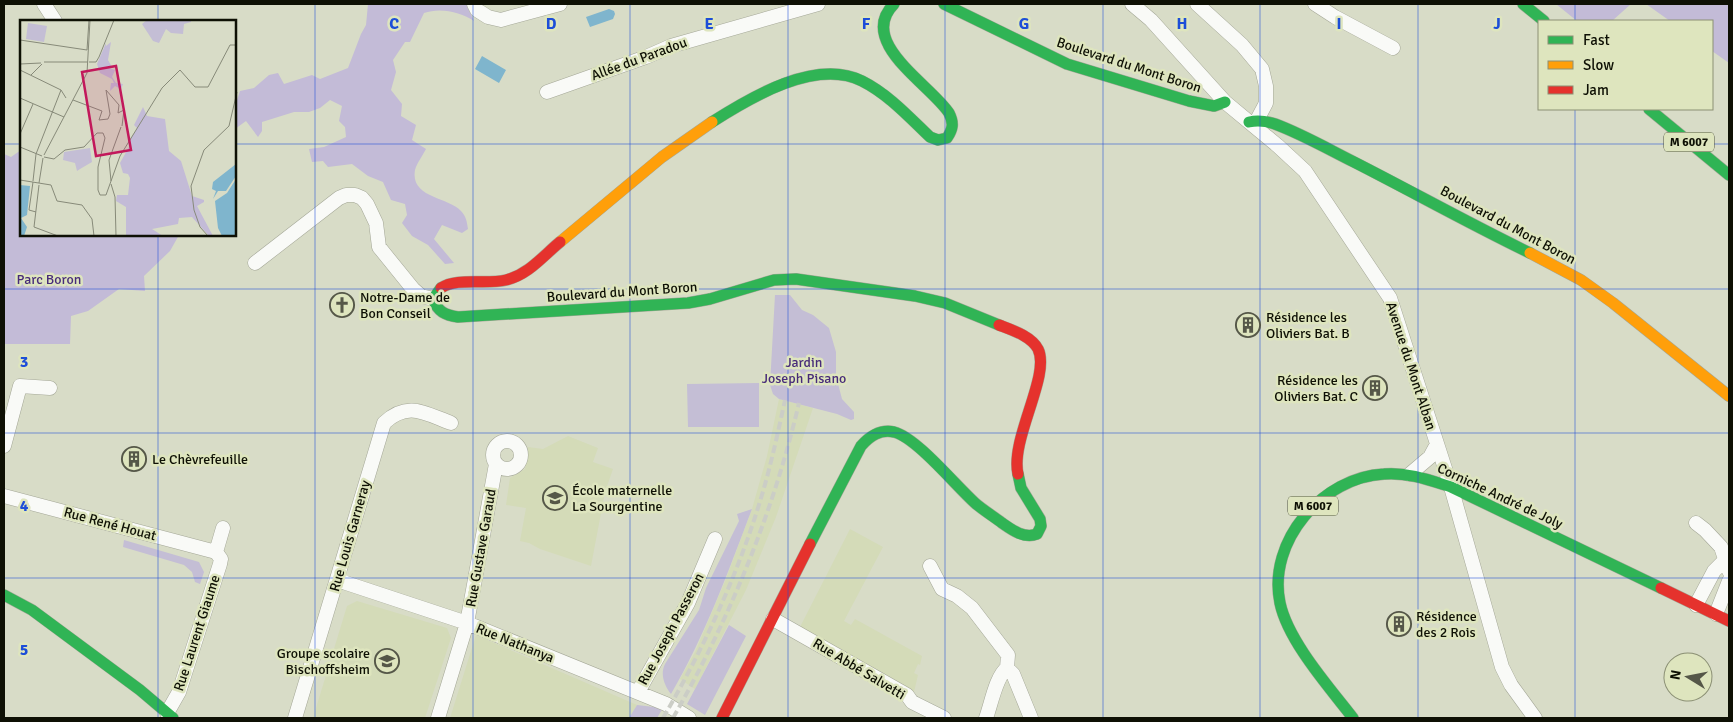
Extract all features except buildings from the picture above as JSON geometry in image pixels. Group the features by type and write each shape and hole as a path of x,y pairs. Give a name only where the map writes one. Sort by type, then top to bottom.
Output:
{"street":[{"path":"44,4 54,20"},
{"path":"474,4 477,10 488,17 501,20 560,4"},
{"name":"Allée du Paradou","path":"547,92 646,57 671,46 818,4"},
{"name":"Boulevard du Mont Boron","path":"944,4 1067,64 1189,101 1214,106 1225,102"},
{"name":"Avenue du Mont Alban","path":"1132,4 1151,20 1225,102 1253,121 1305,171 1390,298 1451,487 1502,667 1510,685 1535,718"},
{"path":"1197,4 1242,45 1262,69 1266,86 1266,103 1253,121"},
{"path":"1315,4 1393,48"},
{"path":"1524,4 1543,20"},
{"path":"255,263 339,198 346,195 355,195 362,198 367,204 376,223 379,247 413,290 421,296 433,299 443,286 453,283 500,282 522,273 615,195 702,127 748,100 803,76 822,74 849,76 876,89 930,138 938,140 948,138 953,130 953,119 946,109 892,53 886,42 883,31 884,20 891,5"},
{"name":"M 6007","path":"1650,110 1729,176"},
{"name":"Boulevard du Mont Boron","path":"1253,121 1274,124 1303,136 1581,280 1729,396"},
{"name":"Boulevard du Mont Boron","path":"433,299 440,313 449,316 591,310 688,303 719,297 774,280 796,279 915,296 945,303 1017,332 1034,344 1039,351 1040,372 1017,451 1016,465 1021,488 1040,519 1041,526 1037,534 1025,536 1016,532 976,504 902,434 893,432 875,433 863,442 722,718"},
{"path":"4,446 20,386 50,388"},
{"name":"Rue Louis Garneray","path":"295,718 384,423 392,415 404,410 416,410 451,423"},
{"path":"1410,474 1430,457 1437,444"},
{"name":"Rue Gustave Garaud","path":"438,718 467,623 496,464"},
{"name":"Corniche André de Joly","path":"1353,718 1302,649 1288,625 1280,602 1279,575 1288,541 1307,513 1328,493 1356,479 1372,475 1410,474 1451,487 1729,620"},
{"name":"Rue René Houat","path":"4,496 216,552"},
{"path":"1696,523 1721,547 1727,566 1714,570 1696,605"},
{"name":"Rue Laurent Giaume","path":"170,716 220,564 221,559 216,552 222,528"},
{"name":"Rue Joseph Passeron","path":"638,692 688,602 716,539"},
{"path":"930,566 942,589 957,596 972,608 1008,655 1007,668 1003,671 986,718"},
{"name":"Rue Nathanya","path":"337,580 467,623 621,687 638,692 666,704 689,718"},
{"path":"1716,614 1729,581"},
{"path":"4,595 32,610 140,690 170,716"},
{"name":"Rue Abbé Salvetti","path":"773,619 907,695 912,702 944,718"},
{"path":"1007,668 1013,674 1030,718"}],"shaded area":[{"path":"779,399 813,408 776,517 746,590 695,689 680,679 695,652 725,581 752,509 767,456"},
{"name":"École maternelle La Sourgentine","path":"568,436 598,448 593,462 613,469 605,492 591,566 520,541 526,508 506,505 510,478 525,469 528,447 543,449"},
{"path":"850,529 883,547 844,621 851,625 855,619 922,656 920,665 918,664 914,673 918,675 914,692 800,627"},
{"name":"Groupe scolaire Bischoffsheim","path":"357,601 447,628 451,638 425,718 313,718 347,606"},
{"path":"476,635 637,705 629,718 450,718"}],"green space":[{"path":"368,4 466,4 474,21 450,11 437,10 424,13 410,42 405,42 393,60 396,72 391,90 402,104 401,116 416,125 412,140 426,149 415,170 415,179 418,186 431,196 455,206 463,213 466,219 468,229 462,233 442,225 434,239 454,263 445,264 428,245 412,236 402,223 407,215 405,204 391,200 383,182 368,176 352,164 328,167 323,161 312,162 309,149 324,147 346,137 345,127 339,121 342,106 330,100 320,108 309,112 294,112 262,122 262,131 258,137 246,121 236,128 236,103 240,91 254,88 269,75 278,73 284,84 312,75 320,79 348,68 366,25"},
{"path":"1556,4 1631,4 1613,20 1576,20"},
{"path":"1646,4 1729,4 1729,63 1713,52 1713,20 1669,20"},
{"name":"Parc Boron","path":"20,151 20,236 178,236 170,251 144,276 145,291 119,289 88,311 71,316 70,344 5,344 4,348 4,154 11,157"},
{"name":"Jardin Joseph Pisano","path":"775,295 790,295 802,310 813,315 829,328 836,352 836,376 842,399 854,412 854,419 851,420 837,414 779,399 773,394 770,385"},
{"path":"759,383 759,427 688,427 687,384"},
{"path":"752,509 705,627 671,694 666,687 664,679 665,664 699,610 706,588 739,521 737,514"},
{"path":"124,540 199,562 204,572 200,584 195,582 192,572 184,565 123,547"},
{"path":"729,625 746,636 705,715 687,704"},
{"path":"637,705 663,708 657,718 629,718"}],"water":[{"path":"609,9 614,11 613,19 590,27 586,17"},
{"path":"482,56 506,70 499,83 475,69"}],"railway":[{"path":"663,718 716,617 738,565 765,483 785,400"},
{"path":"673,718 731,605 776,485 799,403"}],"traffic: fast":[{"path":"712,122 745,102 784,84 805,77 825,74 844,75 862,81 881,92 930,137 938,140 947,138 952,126 949,113 900,62 890,48 884,33 885,18 894,4"},
{"path":"944,4 1067,64 1189,101 1214,106 1225,102"},
{"path":"1523,4 1543,20"},
{"path":"1650,110 1729,175"},
{"path":"1249,122 1268,122 1295,132 1530,253"},
{"path":"441,288 433,299 437,307 442,312 458,317 688,303 710,299 774,280 796,279 915,296 945,303 999,325"},
{"path":"810,544 861,446 872,436 880,432 894,432 914,443 975,503 1010,528 1023,535 1037,534 1041,526 1040,519 1021,488 1018,474"},
{"path":"1353,718 1310,663 1291,633 1280,603 1278,580 1282,557 1291,536 1304,516 1321,500 1340,487 1361,478 1384,474 1410,475 1451,487 1661,588"},
{"path":"4,595 32,610 140,690 173,718"}],"traffic: slow":[{"path":"560,242 662,157 712,122"},
{"path":"1530,253 1581,280 1613,303 1729,396"}],"traffic: jam":[{"path":"441,288 455,283 498,281 514,278 535,264 560,242"},
{"path":"999,325 1031,340 1038,349 1041,360 1035,391 1020,443 1017,460 1018,474"},
{"path":"722,718 810,544"},
{"path":"1661,588 1729,621"}],"place":[{"name":"Notre-Dame de Bon Conseil","path":"342,305"},
{"name":"Résidence les Oliviers Bat. B","path":"1248,325"},
{"name":"Résidence les Oliviers Bat. C","path":"1375,388"},
{"name":"Le Chèvrefeuille","path":"134,459"},
{"name":"École maternelle La Sourgentine","path":"555,498"},
{"name":"Résidence des 2 Rois","path":"1399,624"},
{"name":"Groupe scolaire Bischoffsheim","path":"387,661"}]}
